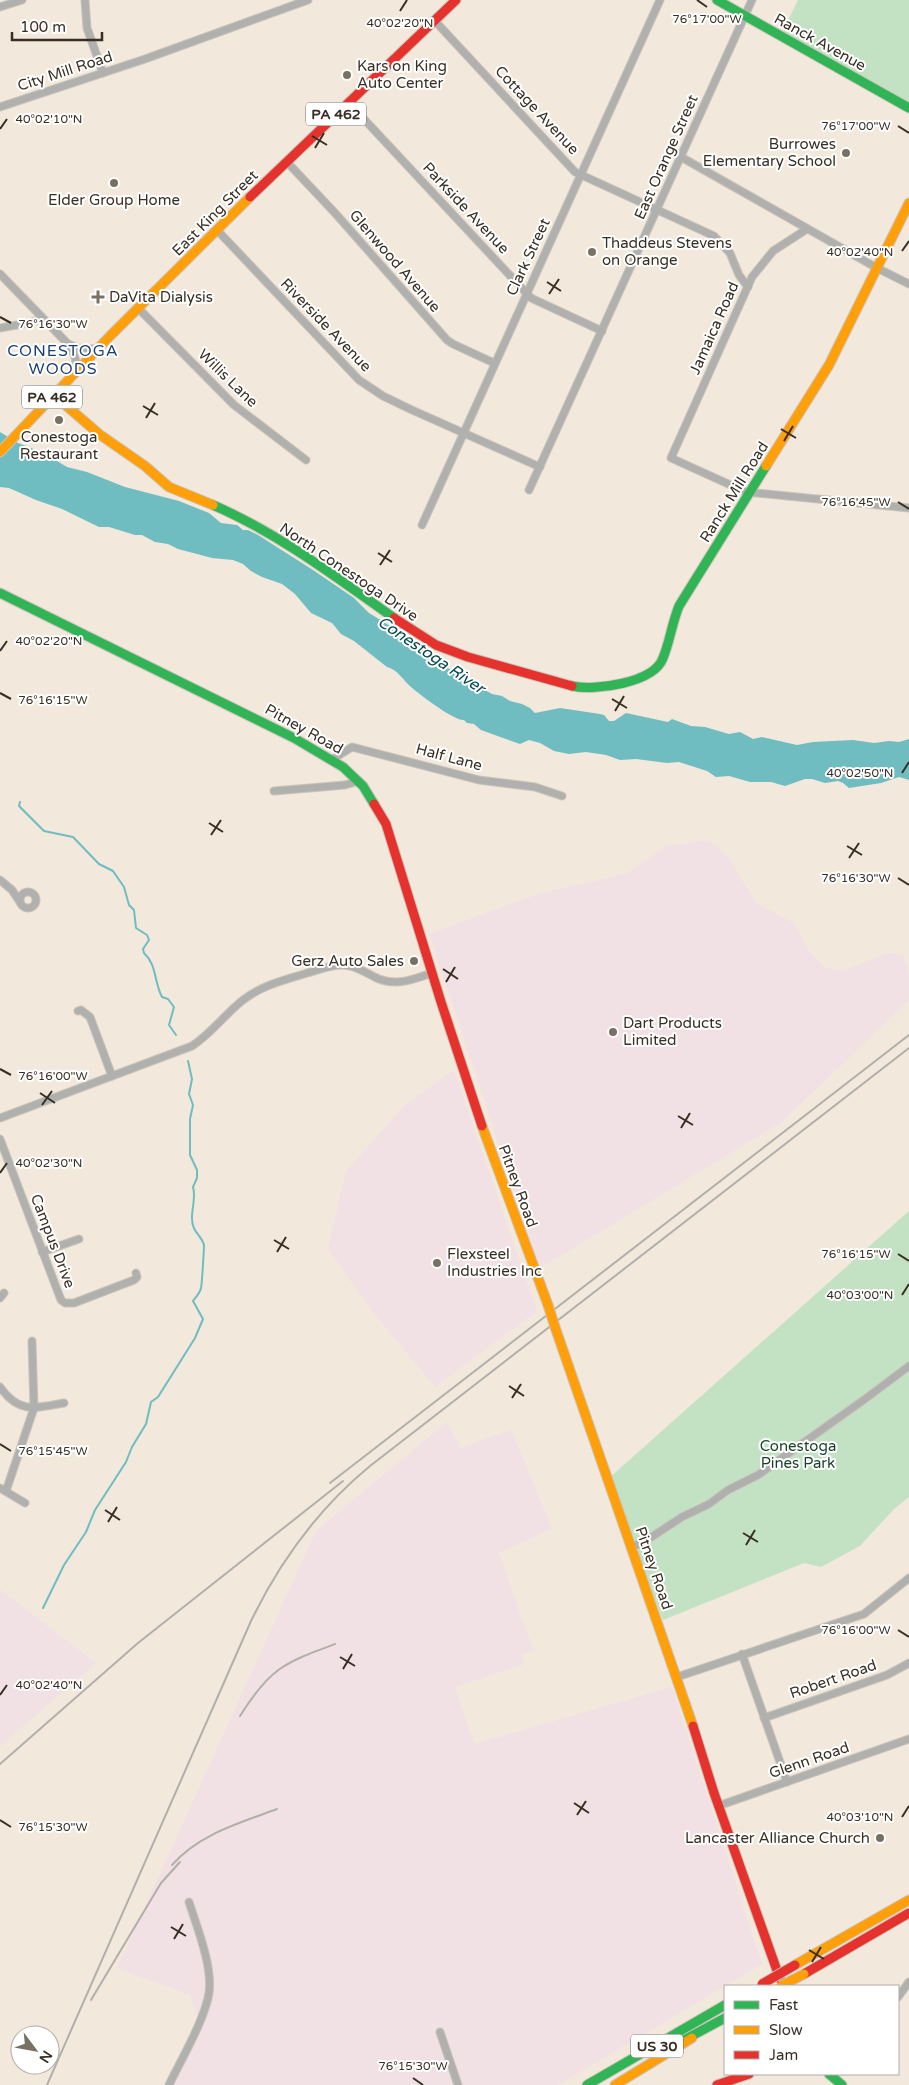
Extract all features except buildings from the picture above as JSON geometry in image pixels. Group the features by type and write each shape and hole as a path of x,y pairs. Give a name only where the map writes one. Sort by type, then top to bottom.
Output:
{"main road":[{"name":"East King Street","path":"0,452 138,308 348,102 456,0"},
{"name":"Ranck Avenue","path":"718,0 909,108"},
{"name":"Ranck Mill Road","path":"633,681 653,671 663,660 676,612 829,366 909,203"},
{"name":"North Conestoga Drive","path":"54,395 99,434 145,466 169,487 253,525 325,569 407,628 436,645 500,667 578,687 597,688 633,681"},
{"name":"Pitney Road","path":"0,593 333,759 359,781 386,824 432,973 486,1137 556,1327 677,1677 718,1806 782,1985"},
{"path":"760,1985 909,1900"},
{"path":"784,1985 909,1912"},
{"name":"US 30","path":"587,2085 724,2006"},
{"name":"US 30","path":"603,2085 724,2018"},
{"path":"615,2085 713,2024"},
{"path":"717,2085 746,2075"},
{"path":"829,2075 842,2085"}],"street":[{"path":"0,7 22,0"},
{"path":"85,0 87,28 103,73"},
{"name":"City Mill Road","path":"0,107 103,73 308,0"},
{"name":"Clark Street","path":"422,525 660,0"},
{"name":"East Orange Street","path":"529,490 752,0"},
{"name":"Cottage Avenue","path":"434,20 574,171 714,236 730,253 739,275 748,287"},
{"name":"Parkside Avenue","path":"348,102 531,298 602,331"},
{"path":"681,157 877,268 909,284"},
{"name":"Glenwood Avenue","path":"287,162 335,213 447,340 494,363"},
{"name":"Jamaica Road","path":"750,493 743,492 671,458 758,268 773,251 807,229"},
{"name":"Riverside Avenue","path":"217,230 359,380 383,396 540,467"},
{"path":"0,274 68,344 74,354 78,369"},
{"name":"Willis Lane","path":"138,308 234,405 306,460"},
{"path":"0,328 33,322 42,318"},
{"path":"68,344 78,348 97,349"},
{"path":"750,493 909,508"},
{"name":"Half Lane","path":"333,759 352,747 479,780 535,788 562,796"},
{"path":"274,791 345,785 359,781"},
{"path":"0,880 12,890 20,902"},
{"path":"0,1118 192,1046 213,1030 242,1001 262,988 275,983 328,967 343,965 359,968 380,979 392,982 408,981 432,973"},
{"path":"78,1011 82,1010 90,1017 112,1076"},
{"name":"Campus Drive","path":"0,1139 58,1295 66,1303 74,1303 134,1280 137,1277 136,1274"},
{"path":"42,1252 79,1239"},
{"path":"25,1503 3,1490 34,1408 32,1341"},
{"path":"632,1547 647,1540 682,1517 709,1504 728,1490 758,1475 909,1366"},
{"path":"0,1387 8,1398 18,1405 34,1408 64,1403"},
{"path":"677,1677 864,1614 909,1578"},
{"path":"742,1654 787,1782"},
{"name":"Robert Road","path":"764,1718 887,1675 909,1663"},
{"name":"Glenn Road","path":"718,1806 909,1739"},
{"path":"169,2085 205,2008 209,1991 207,1965 189,1902"},
{"path":"899,1996 909,1982"},
{"path":"440,2032 458,2085"}],"shaded area":[{"path":"709,840 728,857 756,903 794,923 809,951 826,968 843,971 889,953 903,955 909,975 909,1000 782,1122 540,1268 429,934 541,893 626,874 666,846"},
{"path":"454,1070 537,1311 435,1387 372,1311 328,1249 346,1171 404,1106"},
{"path":"447,1422 460,1448 511,1430 552,1528 499,1553 533,1650 521,1654 524,1664 455,1687 474,1744 672,1687 762,1964 558,2085 167,2085 199,2022 190,1995 117,1968 316,1531"},
{"path":"0,1590 96,1663 0,1746"}],"green space":[{"path":"798,0 909,0 909,104 782,33"},
{"name":"Conestoga Pines Park","path":"909,1211 909,1497 894,1509 860,1546 821,1567 804,1563 663,1620 608,1479"}],"water":[{"path":"0,432 18,443 44,453 67,467 87,472 125,487 179,501 209,513 221,523 237,525 243,530 248,530 258,535 354,598 369,613 398,631 413,646 447,667 465,682 472,683 492,694 522,704 535,713 560,708 600,714 604,715 609,721 614,721 626,713 668,722 672,719 691,726 705,727 729,734 740,732 753,739 762,737 797,745 813,742 853,740 874,743 899,742 909,739 909,780 899,777 881,783 849,788 838,781 825,783 812,779 805,779 785,786 771,782 750,782 729,776 716,777 707,771 679,762 667,763 636,759 620,760 606,755 586,752 569,754 554,751 540,743 529,740 520,744 481,730 474,724 467,723 453,716 421,695 394,670 387,667 354,641 341,634 332,623 311,613 295,594 282,584 262,577 243,564 233,560 212,558 178,549 168,544 155,542 142,535 135,535 109,527 99,527 62,509 9,488 0,487"}],"waterway":[{"path":"20,802 19,806 44,831 73,837 99,864 113,871 124,887 129,905 134,910 136,928 147,935 149,940 143,949 153,968 159,991 162,997 168,999 174,1007 169,1025 176,1035"},
{"path":"43,1608 64,1565 86,1532 95,1510 126,1462 132,1447 146,1424 151,1402 158,1397 195,1338 203,1319 193,1301 201,1288 204,1245 192,1223 193,1187 197,1178 197,1170 190,1155 190,1119 193,1105 189,1094 192,1079 188,1061"}],"railway":[{"path":"330,1483 909,1035"},
{"path":"47,2085 251,1621 275,1577 302,1537 351,1482 370,1466 909,1048"},
{"path":"0,1764 138,1643 343,1481"},
{"path":"240,1716 260,1687 280,1669 290,1662 335,1644"},
{"path":"172,1865 183,1854 207,1837 277,1809"},
{"path":"91,2000 161,1883 180,1862"}],"traffic: fast":[{"path":"717,0 909,108"},
{"path":"572,686 595,687 623,683 648,674 657,667 663,658 679,606 766,466"},
{"path":"213,505 284,542 394,618"},
{"path":"0,593 294,738 343,767 363,786 374,804"},
{"path":"587,2085 724,2006"},
{"path":"684,2040 724,2019"},
{"path":"830,2075 842,2085"}],"traffic: slow":[{"path":"0,452 110,336 250,197"},
{"path":"766,466 829,365 909,203"},
{"path":"54,395 99,434 145,466 169,487 213,505"},
{"path":"482,1126 548,1305"},
{"path":"548,1305 555,1327"},
{"path":"555,1327 693,1726"},
{"path":"795,1965 909,1900"},
{"path":"783,1985 804,1974"},
{"path":"615,2085 692,2038"}],"traffic: jam":[{"path":"250,197 456,0"},
{"path":"394,618 436,645 468,657 572,686"},
{"path":"374,804 386,824 441,1002 482,1126"},
{"path":"693,1726 714,1793 780,1979"},
{"path":"804,1974 909,1913"},
{"path":"762,1984 795,1965"},
{"path":"717,2085 746,2075"}],"place":[{"name":"Kars on King Auto Center","path":"347,75"},
{"name":"Burrowes Elementary School","path":"846,153"},
{"name":"Elder Group Home","path":"114,183"},
{"name":"Thaddeus Stevens on Orange","path":"592,252"},
{"name":"DaVita Dialysis","path":"98,297"},
{"name":"Conestoga Restaurant","path":"59,420"},
{"name":"Gerz Auto Sales","path":"414,961"},
{"name":"Dart Products Limited","path":"613,1032"},
{"name":"Flexsteel Industries Inc","path":"437,1263"},
{"name":"Lancaster Alliance Church","path":"880,1838"}],"district":[{"name":"CONESTOGA WOODS","path":"63,360"}],"water label":[{"name":"Conestoga River","path":"431,655"}]}
